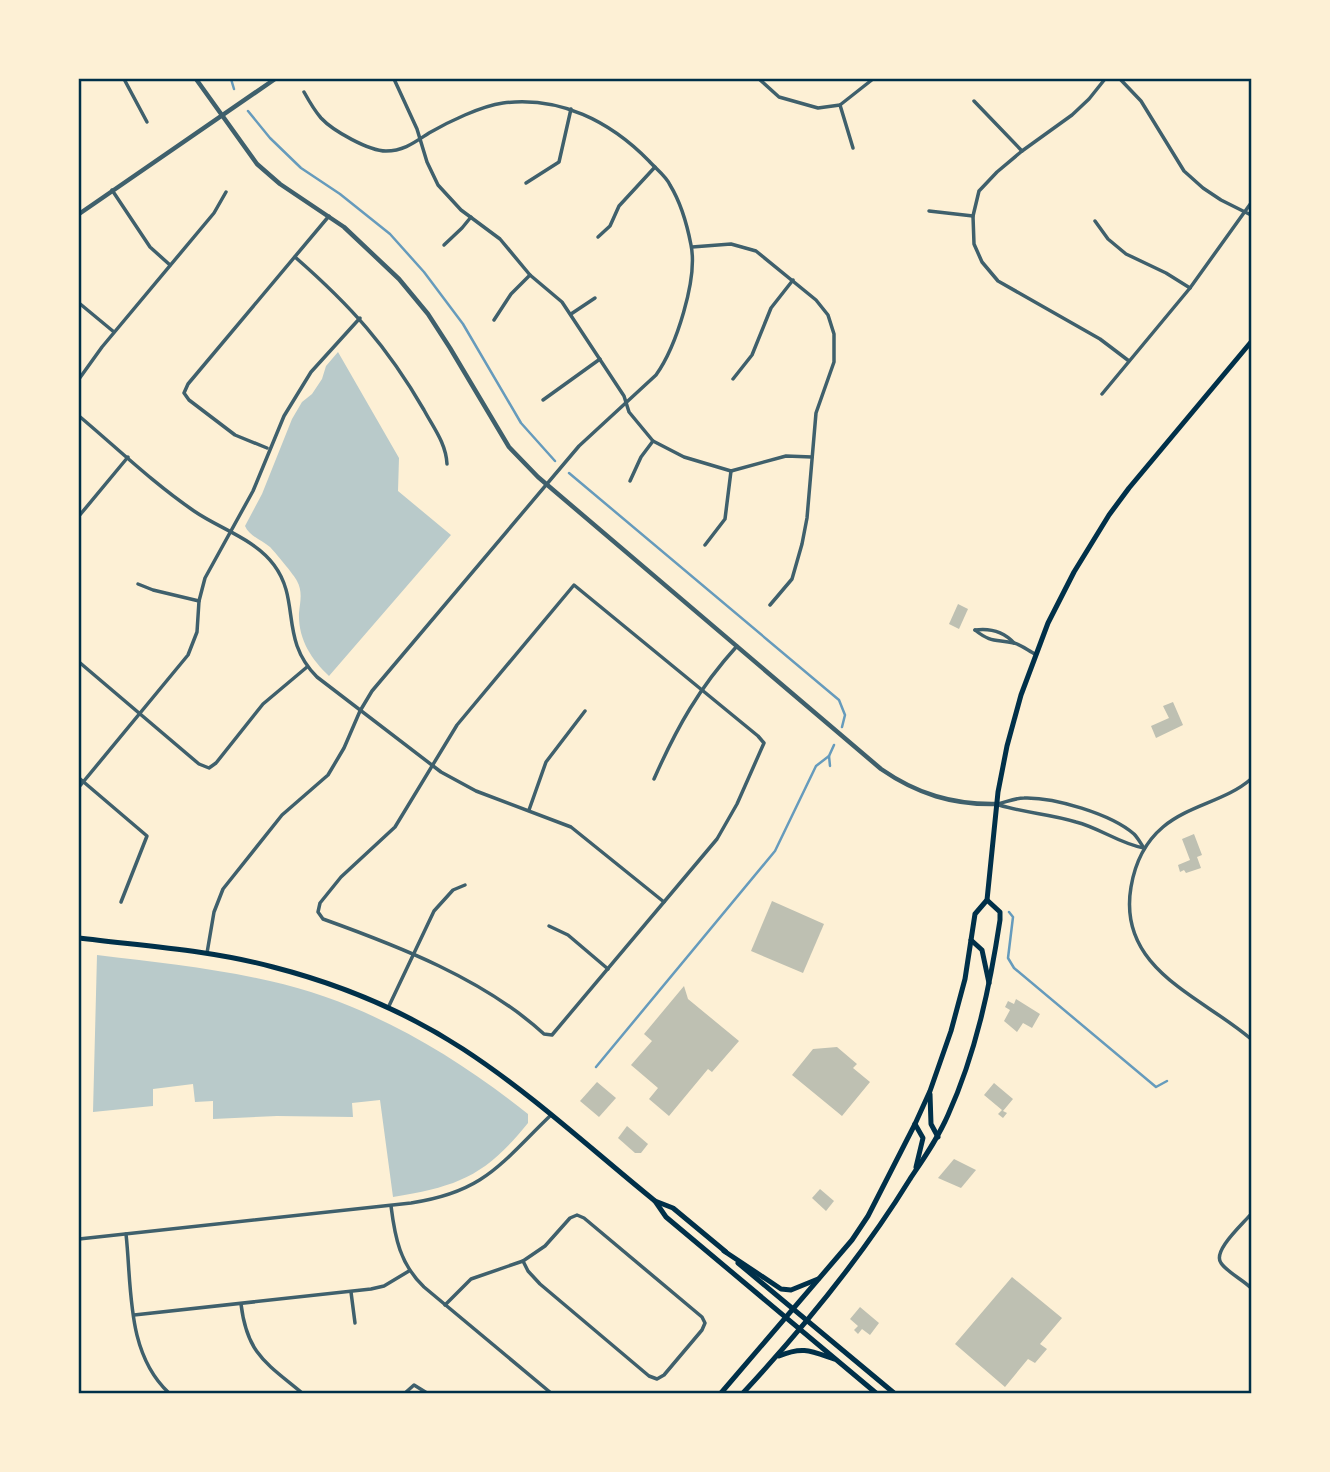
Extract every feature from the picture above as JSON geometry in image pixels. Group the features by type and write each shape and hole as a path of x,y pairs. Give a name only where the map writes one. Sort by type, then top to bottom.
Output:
{"main road":[{"path":"721,1393 852,1240 869,1216 930,1091 957,1012 975,914 987,900 997,804 1007,746 1035,654 1074,572 1109,515 1138,477 1251,342"},
{"path":"743,1393 807,1321 882,1225 938,1137 962,1080 990,986 1000,912 987,900"},
{"path":"79,938 207,953 274,967 314,979 388,1008 462,1048 551,1115 655,1201 666,1217 876,1393"},
{"path":"971,940 982,950 990,986"},
{"path":"930,1091 931,1124 938,1137"},
{"path":"915,1124 923,1138 915,1171"},
{"path":"655,1201 673,1208 894,1393"},
{"path":"724,1251 782,1289 791,1290 820,1278"},
{"path":"776,1357 798,1349 834,1359"}],"street":[{"path":"124,79 147,122"},
{"path":"196,79 257,164 280,184 329,216 369,249 399,279 428,314 509,447 547,484 870,760 902,783 947,800 997,804 1023,797 1054,800 1077,806 1106,818 1135,835 1144,848"},
{"path":"79,214 275,79"},
{"path":"394,79 421,139 427,162 438,186 453,203 500,239 530,275 556,295 624,396 629,412 653,441 684,457 731,471 786,456 812,457"},
{"path":"759,79 779,97 818,108 840,105 873,79"},
{"path":"1105,79 1072,115 1022,150 979,191 973,216 974,244 982,262 998,281 1100,339 1129,361"},
{"path":"1120,79 1141,101 1184,171 1221,200 1251,215"},
{"path":"207,953 214,912 223,889 282,815 328,775 372,691 579,446 656,375 663,363 693,274 692,247 682,209 669,182 630,141 597,119 571,109 539,102 501,103 460,118 412,145 389,151 369,146 328,125 304,92"},
{"path":"974,100 1022,150"},
{"path":"840,105 853,148"},
{"path":"526,183 559,162 571,109"},
{"path":"598,237 610,226 619,206 655,167"},
{"path":"112,190 150,247 170,265"},
{"path":"79,379 114,332 214,213 226,192"},
{"path":"1102,394 1190,288 1251,203"},
{"path":"929,211 973,216"},
{"path":"268,448 235,435 189,400 184,393 188,384 329,216"},
{"path":"444,245 471,217"},
{"path":"1095,220 1108,239 1126,254 1190,288"},
{"path":"692,247 731,244 748,247 769,260 793,281 822,308 831,324 835,344 832,369 816,414 807,518 792,579 770,605"},
{"path":"295,257 360,318 388,352 442,442 446,464"},
{"path":"494,320 511,294 530,275"},
{"path":"733,379 752,355 771,308 793,281"},
{"path":"571,314 595,298"},
{"path":"79,303 114,332"},
{"path":"79,787 188,655 197,632 199,601 205,578 253,491 268,448 284,415 311,372 360,318"},
{"path":"543,400 600,359"},
{"path":"79,416 194,511 265,555 280,575 288,599 292,634 307,667 433,766 476,791 563,823 586,837 664,902"},
{"path":"630,481 641,457 653,441"},
{"path":"79,516 128,457"},
{"path":"705,545 725,519 731,471"},
{"path":"138,584 199,601"},
{"path":"574,585 702,689 764,743 728,822 552,1035 544,1034 516,1012 471,984 384,941 323,919 318,912 320,903 341,877 395,827 457,725 574,585"},
{"path":"1014,643 1004,644 984,637 975,630 985,628 1007,635 1014,643 1035,654"},
{"path":"654,779 686,712 737,646"},
{"path":"79,662 199,764 209,768 216,763 263,704 307,667"},
{"path":"529,810 546,762 585,711"},
{"path":"79,778 147,836 121,902"},
{"path":"1251,779 1222,796 1177,816 1160,829 1144,848 1134,868 1129,913 1134,933 1153,966 1170,982 1251,1039"},
{"path":"997,804 1024,813 1075,821 1100,830 1130,846 1144,848"},
{"path":"388,1008 442,900 453,890 466,884"},
{"path":"549,926 568,935 608,969"},
{"path":"79,1239 391,1206 447,1196 477,1182 509,1159 551,1115"},
{"path":"391,1206 395,1239 409,1271 445,1305 551,1393"},
{"path":"1251,1214 1221,1248 1218,1256 1221,1264 1251,1288"},
{"path":"445,1305 471,1279 523,1261 545,1246 570,1218 577,1216 584,1218 702,1317 705,1323 664,1375 657,1379 649,1376 540,1284 523,1261"},
{"path":"125,1234 139,1347 152,1374 169,1393"},
{"path":"134,1315 351,1292 384,1286 409,1271"},
{"path":"351,1292 355,1324"},
{"path":"241,1304 246,1333 258,1355 302,1393"},
{"path":"405,1393 414,1385 427,1393"}],"shaded area":[{"path":"338,352 399,458 398,491 451,535 329,676 311,655 303,640 299,622 301,593 297,581 270,547 245,526 262,494 292,419 302,402 312,394 322,379 326,366"},
{"path":"97,955 249,976 340,1002 374,1016 438,1051 528,1114 528,1123 498,1155 469,1176 436,1188 393,1197 380,1100 352,1103 353,1117 213,1119 213,1101 195,1102 193,1084 153,1089 153,1106 93,1112"}],"building":[{"path":"958,604 968,609 959,629 949,624"},
{"path":"1173,702 1183,725 1156,738 1151,726 1169,718 1163,706"},
{"path":"1194,834 1202,855 1197,857 1201,868 1186,873 1184,870 1180,872 1178,865 1190,860 1182,839"},
{"path":"772,901 824,924 803,973 751,951"},
{"path":"684,986 688,999 739,1041 712,1072 708,1069 669,1116 649,1099 658,1088 631,1065 652,1041 644,1034"},
{"path":"1016,999 1040,1014 1032,1028 1023,1023 1017,1032 1004,1021 1010,1010 1005,1007 1008,1001 1014,1004"},
{"path":"837,1047 857,1064 853,1068 870,1082 842,1116 792,1075 813,1049"},
{"path":"597,1082 616,1098 599,1117 580,1101"},
{"path":"994,1083 1013,1099 1003,1111 1007,1113 1003,1118 998,1114 1002,1110 984,1095"},
{"path":"627,1126 648,1144 641,1153 635,1153 618,1138"},
{"path":"954,1159 976,1170 961,1188 938,1178"},
{"path":"820,1189 834,1201 826,1211 812,1198"},
{"path":"1012,1277 1062,1318 1040,1344 1047,1349 1035,1363 1028,1359 1005,1387 955,1344"},
{"path":"860,1307 879,1323 870,1335 862,1329 858,1334 854,1330 858,1326 850,1319"}],"waterway":[{"path":"231,79 234,89"},
{"path":"248,111 270,138 301,168 340,194 390,234 424,272 463,324 521,423 555,461"},
{"path":"569,473 839,700 845,715 842,727"},
{"path":"830,766 829,756 834,745"},
{"path":"596,1067 775,851 816,766 829,756"},
{"path":"1009,912 1013,917 1008,958 1014,968 1156,1087 1167,1081"}]}
